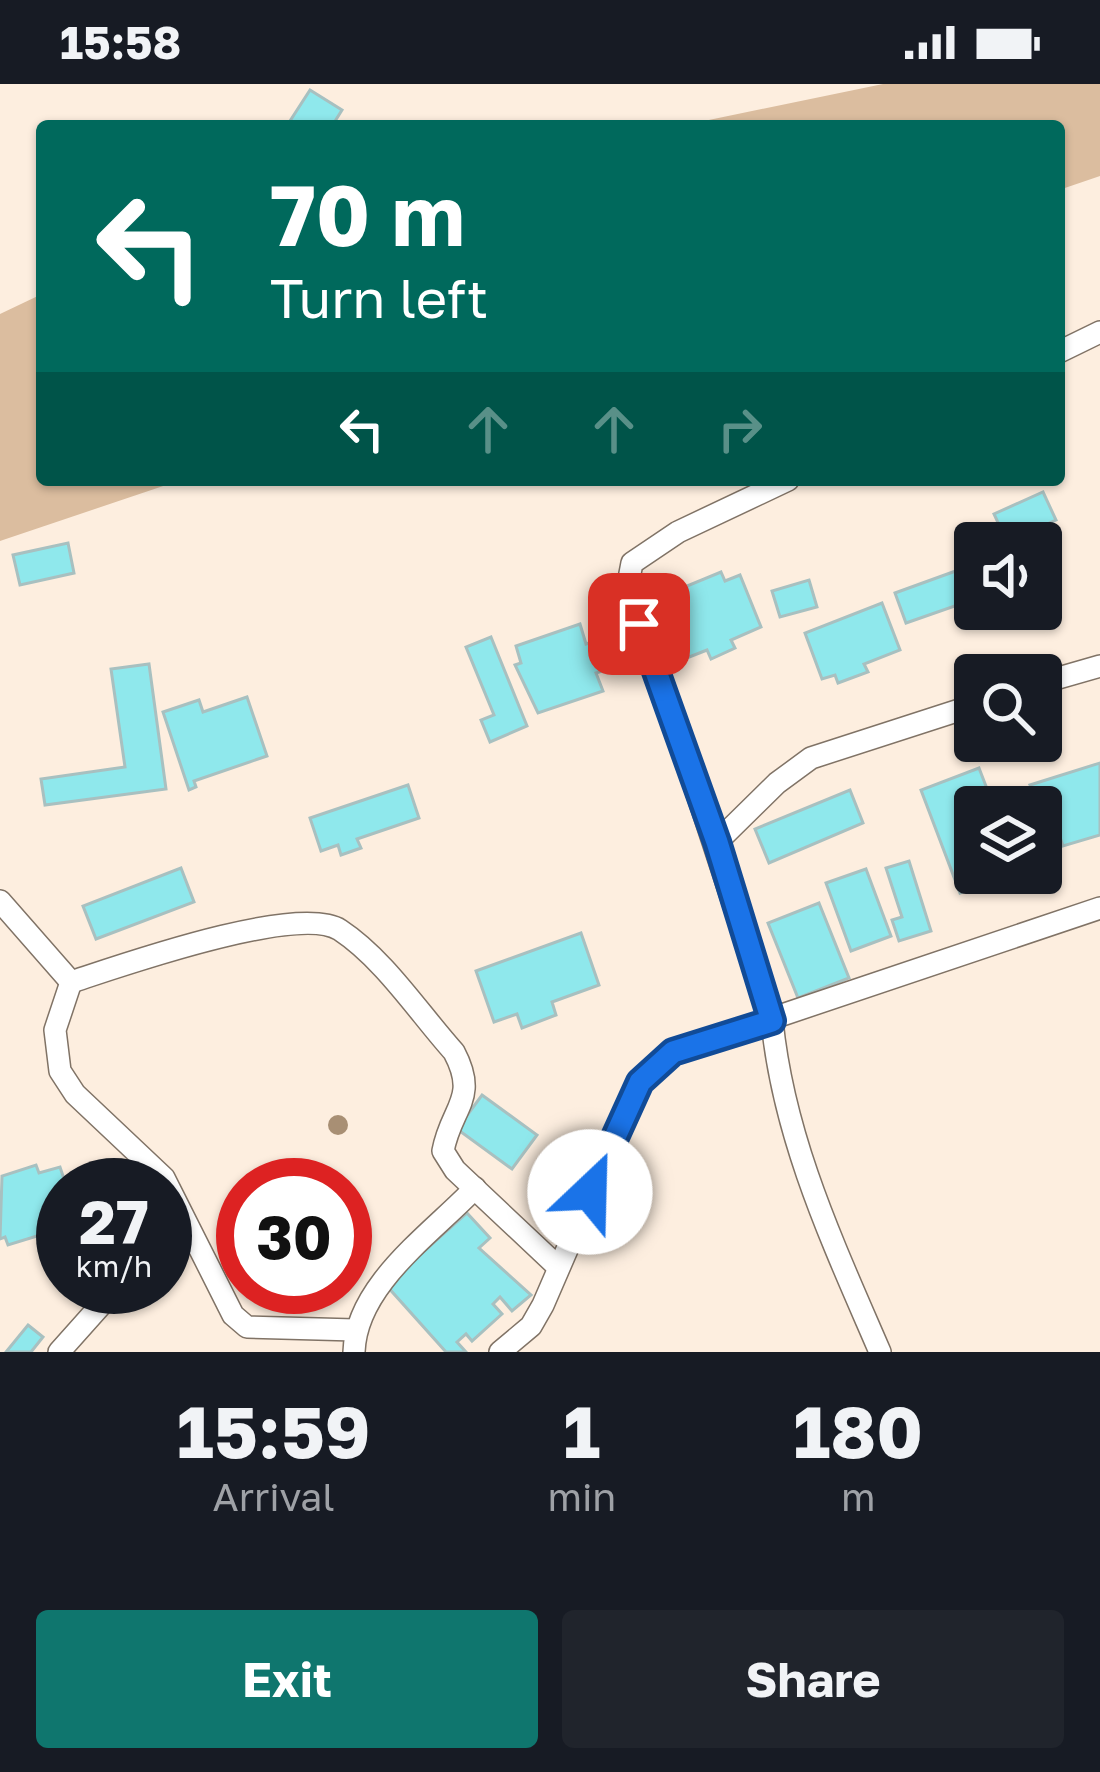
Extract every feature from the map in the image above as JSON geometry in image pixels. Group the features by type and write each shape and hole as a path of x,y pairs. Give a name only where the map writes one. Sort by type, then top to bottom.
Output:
{"street":[{"path":"1065,349 1100,332"},
{"path":"775,486 678,532 632,563 628,584 717,842 772,1021 779,1091 797,1150 880,1352"},
{"path":"1062,677 1100,666"},
{"path":"717,842 777,783 811,758 954,712"},
{"path":"0,901 71,982"},
{"path":"500,1352 531,1326 640,1082 673,1052 1100,908"},
{"path":"71,982 184,944 306,923 337,928 454,1052 467,1077 461,1109 443,1151 557,1266"},
{"path":"71,982 55,1030 60,1071 75,1094 143,1158"},
{"path":"192,1238 233,1315 247,1328 355,1341 367,1300 475,1188"},
{"path":"59,1352 93,1314"}],"shaded area":[{"path":"883,84 1100,84 1100,176 1065,188 1065,120 709,120"},
{"path":"36,297 36,486 163,486 0,541 0,314"}],"building":[{"path":"310,90 342,110 336,120 291,120"},
{"path":"1043,492 1056,520 998,522 994,514"},
{"path":"68,543 74,573 20,585 13,555"},
{"path":"721,572 725,581 740,575 761,627 731,640 735,648 711,659 707,650 679,661 657,610 686,598 682,588"},
{"path":"954,572 954,606 906,623 895,593"},
{"path":"809,580 817,607 780,617 772,591"},
{"path":"882,603 900,650 864,664 868,672 838,683 835,675 822,679 805,633"},
{"path":"580,624 586,644 595,641 605,670 596,673 603,691 538,713 515,665 521,663 516,646"},
{"path":"491,637 527,726 490,742 481,720 494,715 466,647"},
{"path":"149,664 166,789 45,805 41,779 125,767 111,669"},
{"path":"247,697 267,756 194,781 196,787 189,790 163,712 199,700 203,712"},
{"path":"1100,763 1100,835 1063,846 1062,786 1030,785"},
{"path":"979,768 986,786 954,786 954,877 921,790"},
{"path":"408,785 419,818 357,839 361,848 341,855 338,845 321,851 310,818"},
{"path":"850,790 863,823 769,863 755,829"},
{"path":"909,861 931,931 899,941 892,920 902,917 886,868"},
{"path":"181,868 194,902 96,939 83,906"},
{"path":"866,869 891,936 851,951 826,883"},
{"path":"819,903 849,978 798,998 768,923"},
{"path":"581,933 599,985 552,1002 556,1015 522,1028 517,1014 494,1022 476,971"},
{"path":"482,1095 537,1135 512,1169 457,1129"},
{"path":"36,1165 36,1236 8,1245 5,1237 0,1239 2,1176"},
{"path":"467,1213 490,1238 479,1248 531,1295 512,1311 500,1297 493,1304 502,1314 472,1341 466,1334 457,1342 466,1352 446,1352 386,1285"},
{"path":"28,1325 43,1337 31,1352 6,1352"}],"route":[{"path":"590,1192 640,1082 673,1052 772,1021 717,842 639,624"}]}
